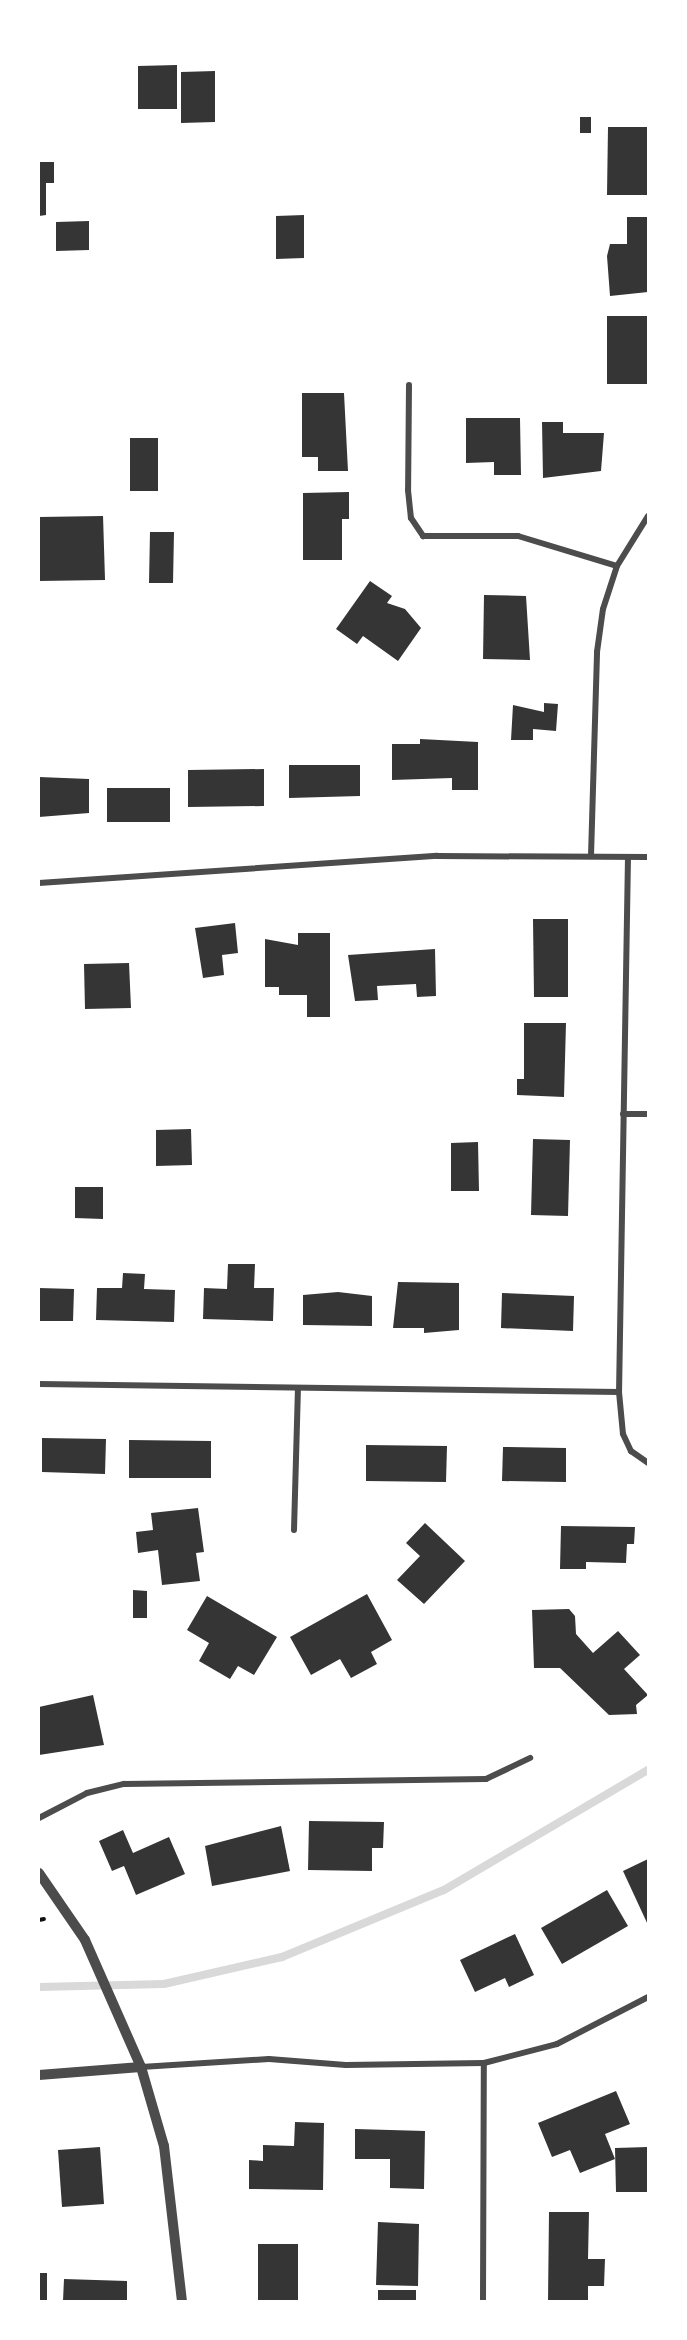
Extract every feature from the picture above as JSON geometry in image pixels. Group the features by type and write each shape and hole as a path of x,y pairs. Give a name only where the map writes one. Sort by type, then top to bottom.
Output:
{"street":[{"path":"409,385 408,490 411,518 423,536 518,536 617,566"},
{"path":"591,856 597,652 617,566 648,516"},
{"path":"39,883 437,856 648,857"},
{"path":"627,857 619,1392 623,1434 631,1451 648,1463"},
{"path":"623,1114 648,1114"},
{"path":"39,1384 619,1392"},
{"path":"294,1530 298,1388"},
{"path":"39,1818 87,1793 124,1784 486,1779 530,1758"},
{"path":"39,1874 73,1920 141,2067 166,2158 182,2301"},
{"path":"39,2075 269,2059 346,2065 484,2063 556,2044 648,1997"},
{"path":"483,2301 484,2063"}],"path":[{"path":"39,1920 45,1919"}],"building":[{"path":"177,65 177,109 138,109 138,66"},
{"path":"215,71 215,122 181,123 181,72"},
{"path":"580,117 591,117 591,133 580,133"},
{"path":"608,127 647,127 648,195 607,195"},
{"path":"39,162 54,162 54,183 46,183 46,215 39,216"},
{"path":"304,215 304,258 276,259 276,216"},
{"path":"627,217 648,217 648,292 610,296 607,256 610,244 627,244"},
{"path":"89,221 89,250 56,251 56,222"},
{"path":"607,316 648,316 647,384 607,384"},
{"path":"302,393 344,393 348,471 318,471 318,457 302,457"},
{"path":"466,418 520,418 521,475 494,475 494,462 466,463"},
{"path":"542,422 563,422 563,433 604,433 601,471 543,478"},
{"path":"130,438 158,438 158,491 130,491"},
{"path":"349,492 349,519 342,519 342,560 303,560 303,493"},
{"path":"103,516 105,580 39,581 39,517"},
{"path":"150,532 174,532 173,583 149,583"},
{"path":"370,581 392,596 387,603 405,609 421,628 398,661 363,636 357,644 336,629"},
{"path":"484,595 526,596 530,660 483,659"},
{"path":"544,703 558,704 556,731 533,729 533,740 511,740 513,705 544,712"},
{"path":"420,739 478,742 478,790 452,790 452,778 392,780 392,744 420,744"},
{"path":"289,765 360,765 360,796 289,798"},
{"path":"264,769 264,806 188,807 188,770"},
{"path":"39,777 89,779 89,813 39,817"},
{"path":"107,788 170,788 170,822 107,822"},
{"path":"533,919 568,919 568,997 534,997"},
{"path":"235,923 238,953 222,955 224,975 203,978 195,928"},
{"path":"298,933 330,933 330,1017 307,1017 307,995 279,995 279,987 265,987 265,939 298,945"},
{"path":"435,949 436,996 417,997 416,984 377,986 378,1000 355,1001 348,955"},
{"path":"129,963 131,1008 85,1009 84,964"},
{"path":"524,1023 566,1023 564,1097 517,1095 517,1079 524,1079"},
{"path":"191,1129 192,1165 156,1166 156,1130"},
{"path":"533,1139 570,1140 568,1216 531,1215"},
{"path":"478,1142 479,1191 451,1191 451,1143"},
{"path":"75,1187 103,1187 103,1219 75,1218"},
{"path":"228,1264 255,1264 254,1288 274,1288 273,1321 203,1319 204,1288 227,1289"},
{"path":"123,1273 145,1274 144,1289 175,1290 174,1322 96,1320 97,1288 122,1288"},
{"path":"398,1282 459,1283 459,1330 424,1333 424,1328 393,1328"},
{"path":"39,1288 74,1289 73,1321 39,1321"},
{"path":"338,1292 372,1296 372,1326 303,1325 303,1295"},
{"path":"502,1293 574,1296 573,1331 501,1328"},
{"path":"42,1438 106,1439 105,1474 42,1472"},
{"path":"129,1440 211,1441 211,1478 129,1478"},
{"path":"366,1445 447,1446 446,1482 366,1481"},
{"path":"503,1447 566,1448 566,1482 502,1481"},
{"path":"198,1508 204,1552 196,1553 200,1581 162,1585 158,1550 138,1553 136,1532 153,1530 151,1513"},
{"path":"425,1523 465,1561 424,1604 397,1580 420,1556 406,1543"},
{"path":"561,1526 635,1527 634,1544 627,1544 626,1563 586,1562 586,1569 560,1569"},
{"path":"133,1590 147,1591 147,1618 133,1618"},
{"path":"367,1594 392,1640 371,1652 377,1664 351,1678 340,1659 311,1675 290,1637"},
{"path":"207,1596 277,1637 254,1675 238,1666 230,1679 199,1661 209,1643 187,1630"},
{"path":"569,1609 575,1616 576,1634 593,1653 618,1631 640,1655 624,1669 648,1695 636,1705 637,1714 609,1715 560,1668 534,1668 532,1610"},
{"path":"93,1695 104,1745 39,1755 39,1707"},
{"path":"309,1821 384,1822 383,1848 372,1848 372,1871 308,1870"},
{"path":"281,1826 290,1871 212,1886 205,1846"},
{"path":"123,1830 133,1853 169,1837 185,1874 136,1895 124,1866 112,1871 99,1841"},
{"path":"648,1859 648,1925 623,1871"},
{"path":"607,1890 628,1926 562,1964 541,1928"},
{"path":"515,1934 534,1975 509,1987 505,1978 475,1992 460,1960"},
{"path":"616,2091 630,2124 605,2134 615,2159 580,2173 570,2150 552,2157 538,2123"},
{"path":"295,2122 324,2123 323,2190 249,2189 249,2160 263,2161 263,2145 294,2146"},
{"path":"355,2129 425,2131 424,2189 390,2188 390,2159 355,2159"},
{"path":"100,2147 104,2204 62,2207 58,2150"},
{"path":"648,2147 648,2192 616,2192 615,2148"},
{"path":"549,2212 589,2212 588,2259 605,2259 604,2286 588,2286 588,2301 548,2301"},
{"path":"378,2222 419,2224 418,2286 376,2285"},
{"path":"258,2244 298,2244 298,2301 258,2301"},
{"path":"39,2273 47,2273 47,2301 39,2301"},
{"path":"64,2279 127,2281 127,2301 63,2301"},
{"path":"378,2290 416,2290 416,2301 378,2301"}],"waterway":[{"path":"39,1987 164,1984 282,1957 444,1890 648,1770"}]}
